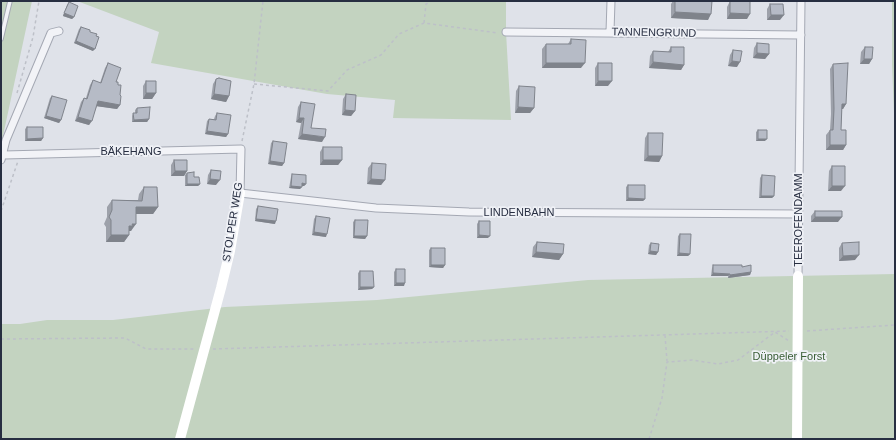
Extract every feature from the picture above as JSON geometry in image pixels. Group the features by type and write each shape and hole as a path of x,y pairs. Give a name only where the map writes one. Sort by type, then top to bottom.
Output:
{"street":[{"path":"610,32 611,1"},
{"name":"TEEROFENDAMM","path":"796,439 801,1"},
{"name":"BÄKEHANG","path":"60,31 51,33 6,140 2,157 21,154 241,149"},
{"name":"TANNENGRUND","path":"506,32 610,32 801,36"},
{"name":"STOLPER WEG","path":"180,439 230,250 240,193 241,149"},
{"name":"LINDENBAHN","path":"240,193 421,211 799,214"}],"lane":[{"path":"1,40 10,1"}],"path":[{"path":"16,97 32,37 39,1"},
{"path":"241,149 254,84 262,1"},
{"path":"424,23 426,4 431,1"},
{"path":"254,84 328,90 347,70 381,54 399,34 424,23 494,34 506,32"},
{"path":"1,211 21,154"},
{"path":"1,339 125,338 146,349 205,345 775,332 895,325"},
{"path":"775,332 798,346"},
{"path":"667,362 692,360 718,364 738,360 775,332"},
{"path":"649,439 662,398 667,362 665,335"}],"green space":[{"path":"1,1 32,1 1,145"},
{"path":"77,1 506,1 506,32 511,120 393,118 395,100 327,94 151,63 159,32"},
{"path":"892,1 895,1 895,137 892,65"},
{"name":"Düppeler Forst","path":"895,274 895,439 1,439 1,324 20,324 47,320 113,320 225,307 377,300 588,280"}],"building":[{"path":"675,1 712,1 711,14 675,12"},
{"path":"730,1 750,1 750,14 730,13"},
{"path":"69,2 78,6 74,17 64,13"},
{"path":"770,4 783,4 784,15 771,15"},
{"path":"81,27 90,30 90,32 97,34 96,36 99,37 95,49 76,41"},
{"path":"571,39 586,40 585,63 546,63 546,44 571,44"},
{"path":"757,43 769,44 769,54 757,53"},
{"path":"671,47 684,47 684,65 653,62 653,51 671,52"},
{"path":"865,47 873,47 872,59 864,59"},
{"path":"733,50 742,51 740,62 732,61"},
{"path":"108,63 121,68 116,82 118,82 118,85 121,85 120,105 98,101 92,121 78,117 84,98 87,99 93,80 101,83"},
{"path":"598,63 612,63 612,81 598,81"},
{"path":"848,63 846,104 842,104 841,130 846,130 846,145 830,145 830,130 833,130 834,109 833,64"},
{"path":"219,78 231,81 229,96 214,94 216,79"},
{"path":"146,81 156,81 156,93 146,93"},
{"path":"519,86 535,87 534,108 518,107"},
{"path":"346,94 356,95 355,111 345,110"},
{"path":"52,96 67,100 61,120 46,116"},
{"path":"301,102 315,104 311,128 326,129 325,137 302,134 304,118 299,118"},
{"path":"150,107 149,119 134,120 133,113 137,113 137,108"},
{"path":"217,113 231,115 228,134 207,131 209,119 216,120"},
{"path":"27,127 43,127 43,138 27,139"},
{"path":"758,130 767,130 767,139 758,139"},
{"path":"648,133 663,133 662,156 648,156"},
{"path":"273,141 287,143 284,163 270,161"},
{"path":"323,147 342,147 342,160 323,160"},
{"path":"174,160 187,160 187,171 175,171"},
{"path":"372,163 386,164 385,180 371,179"},
{"path":"832,166 845,166 845,186 832,186"},
{"path":"211,170 221,171 220,180 210,179"},
{"path":"194,172 194,177 199,177 200,184 187,184 187,173"},
{"path":"292,174 306,175 306,184 302,183 302,187 291,186"},
{"path":"762,175 775,176 774,196 761,196"},
{"path":"628,185 645,185 645,199 628,198"},
{"path":"144,187 157,187 158,207 136,207 136,224 129,226 129,235 111,235 111,220 109,217 112,210 112,200 142,201"},
{"path":"258,206 278,209 276,221 256,219"},
{"path":"815,211 842,211 842,217 815,217"},
{"path":"316,216 330,218 327,234 314,232"},
{"path":"355,220 368,220 367,236 354,236"},
{"path":"479,221 490,221 490,236 479,235"},
{"path":"680,234 691,234 690,254 679,253"},
{"path":"537,242 564,244 563,254 536,252"},
{"path":"859,242 859,255 843,256 842,243"},
{"path":"651,243 659,244 658,252 650,251"},
{"path":"431,248 445,248 445,265 431,265"},
{"path":"713,265 742,265 742,267 751,265 751,272 730,275 713,273"},
{"path":"396,269 405,269 405,283 396,283"},
{"path":"360,271 373,271 374,287 360,287"}]}
